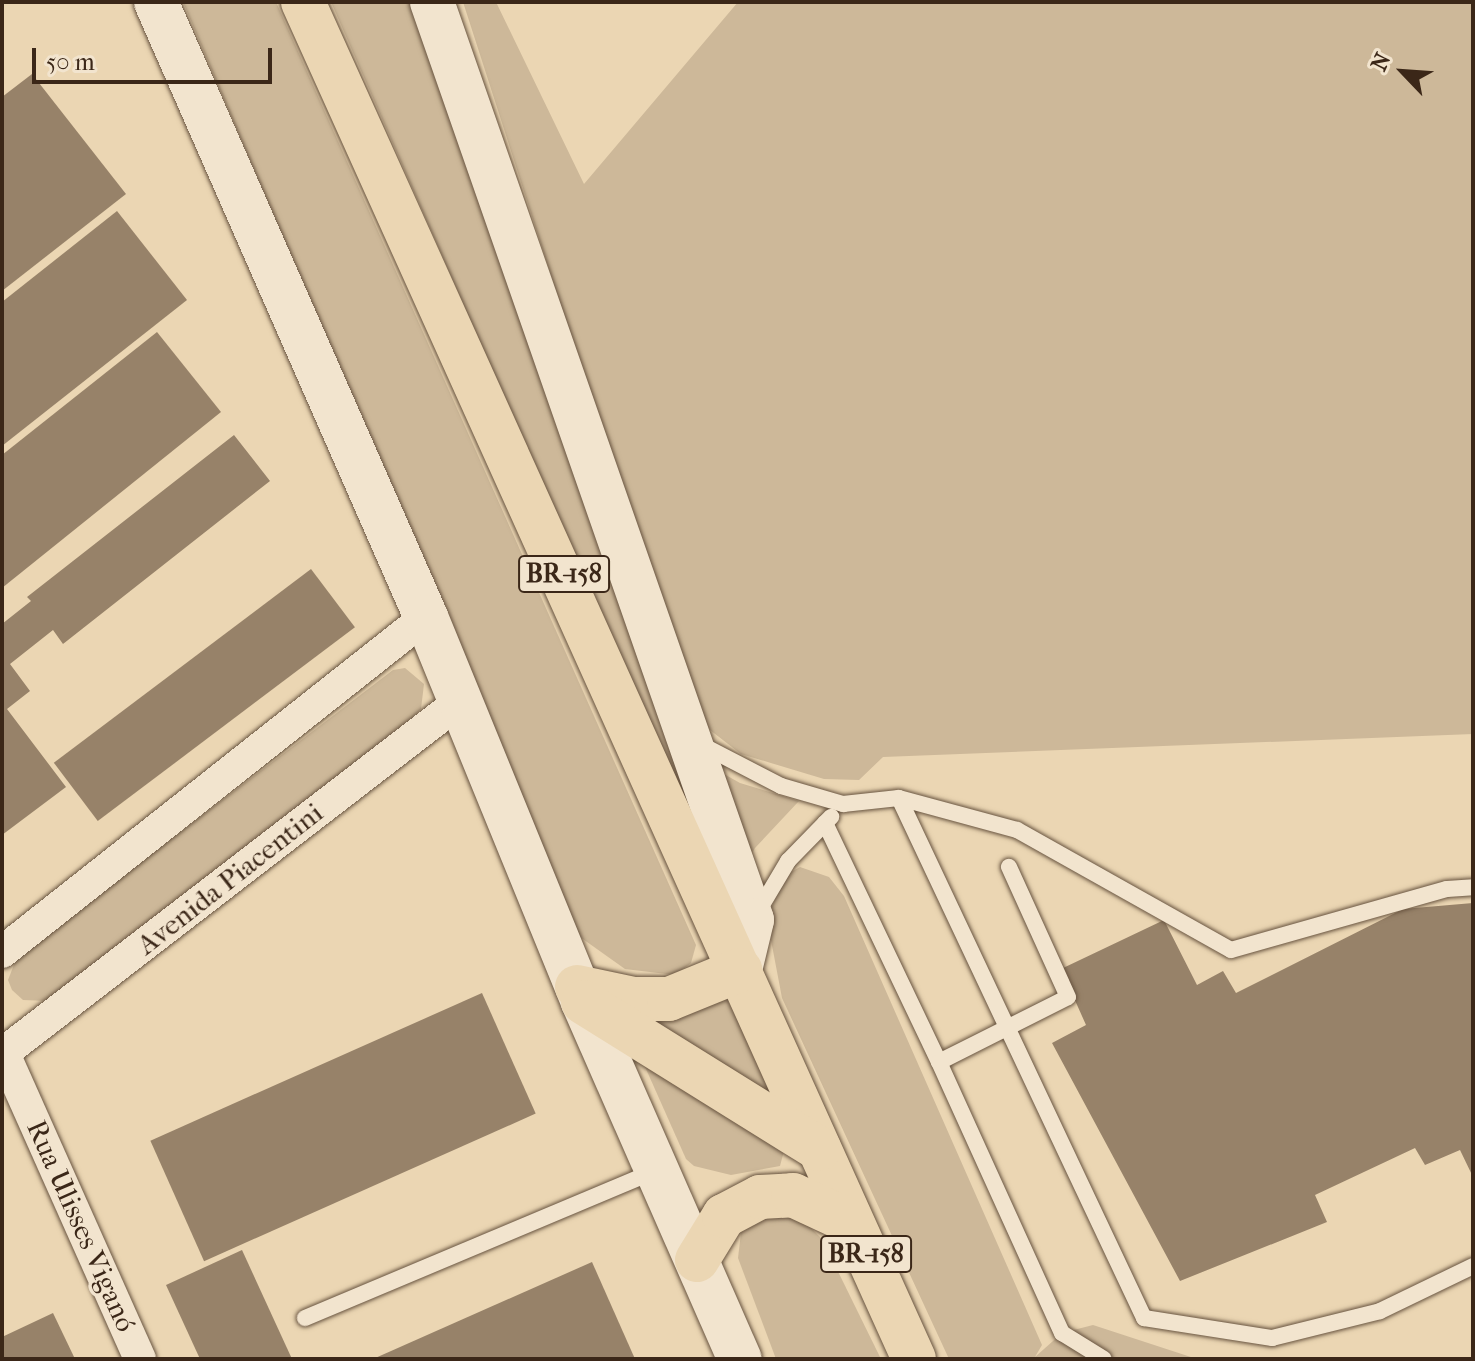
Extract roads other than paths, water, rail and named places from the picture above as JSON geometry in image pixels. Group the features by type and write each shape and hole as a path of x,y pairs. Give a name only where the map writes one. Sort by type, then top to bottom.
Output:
{"highway":[{"name":"BR-158","path":"303,2 914,1359"},
{"path":"580,995 669,999 740,970"},
{"path":"580,995 819,1149"},
{"path":"697,1260 724,1216 760,1197 793,1195 851,1222"}],"main road":[{"path":"156,2 426,617 458,703 580,995 740,1359"},
{"path":"432,2 752,920 740,970"}],"street":[{"path":"2,952 426,617"},
{"name":"Avenida Piacentini","path":"3,1052 458,703"},
{"name":"Rua Ulisses Viganó","path":"3,1052 140,1359"}],"lane":[{"path":"690,738 781,786 843,804 899,798 1017,830 1231,950 1447,889 1473,887"},
{"path":"899,798 1144,1318 1272,1338 1380,1311 1473,1266"},
{"path":"752,920 788,861 843,804"},
{"path":"825,823 939,1062 1062,1333 1104,1359"},
{"path":"939,1062 1068,997 1009,867"},
{"path":"305,1318 657,1170"}]}
